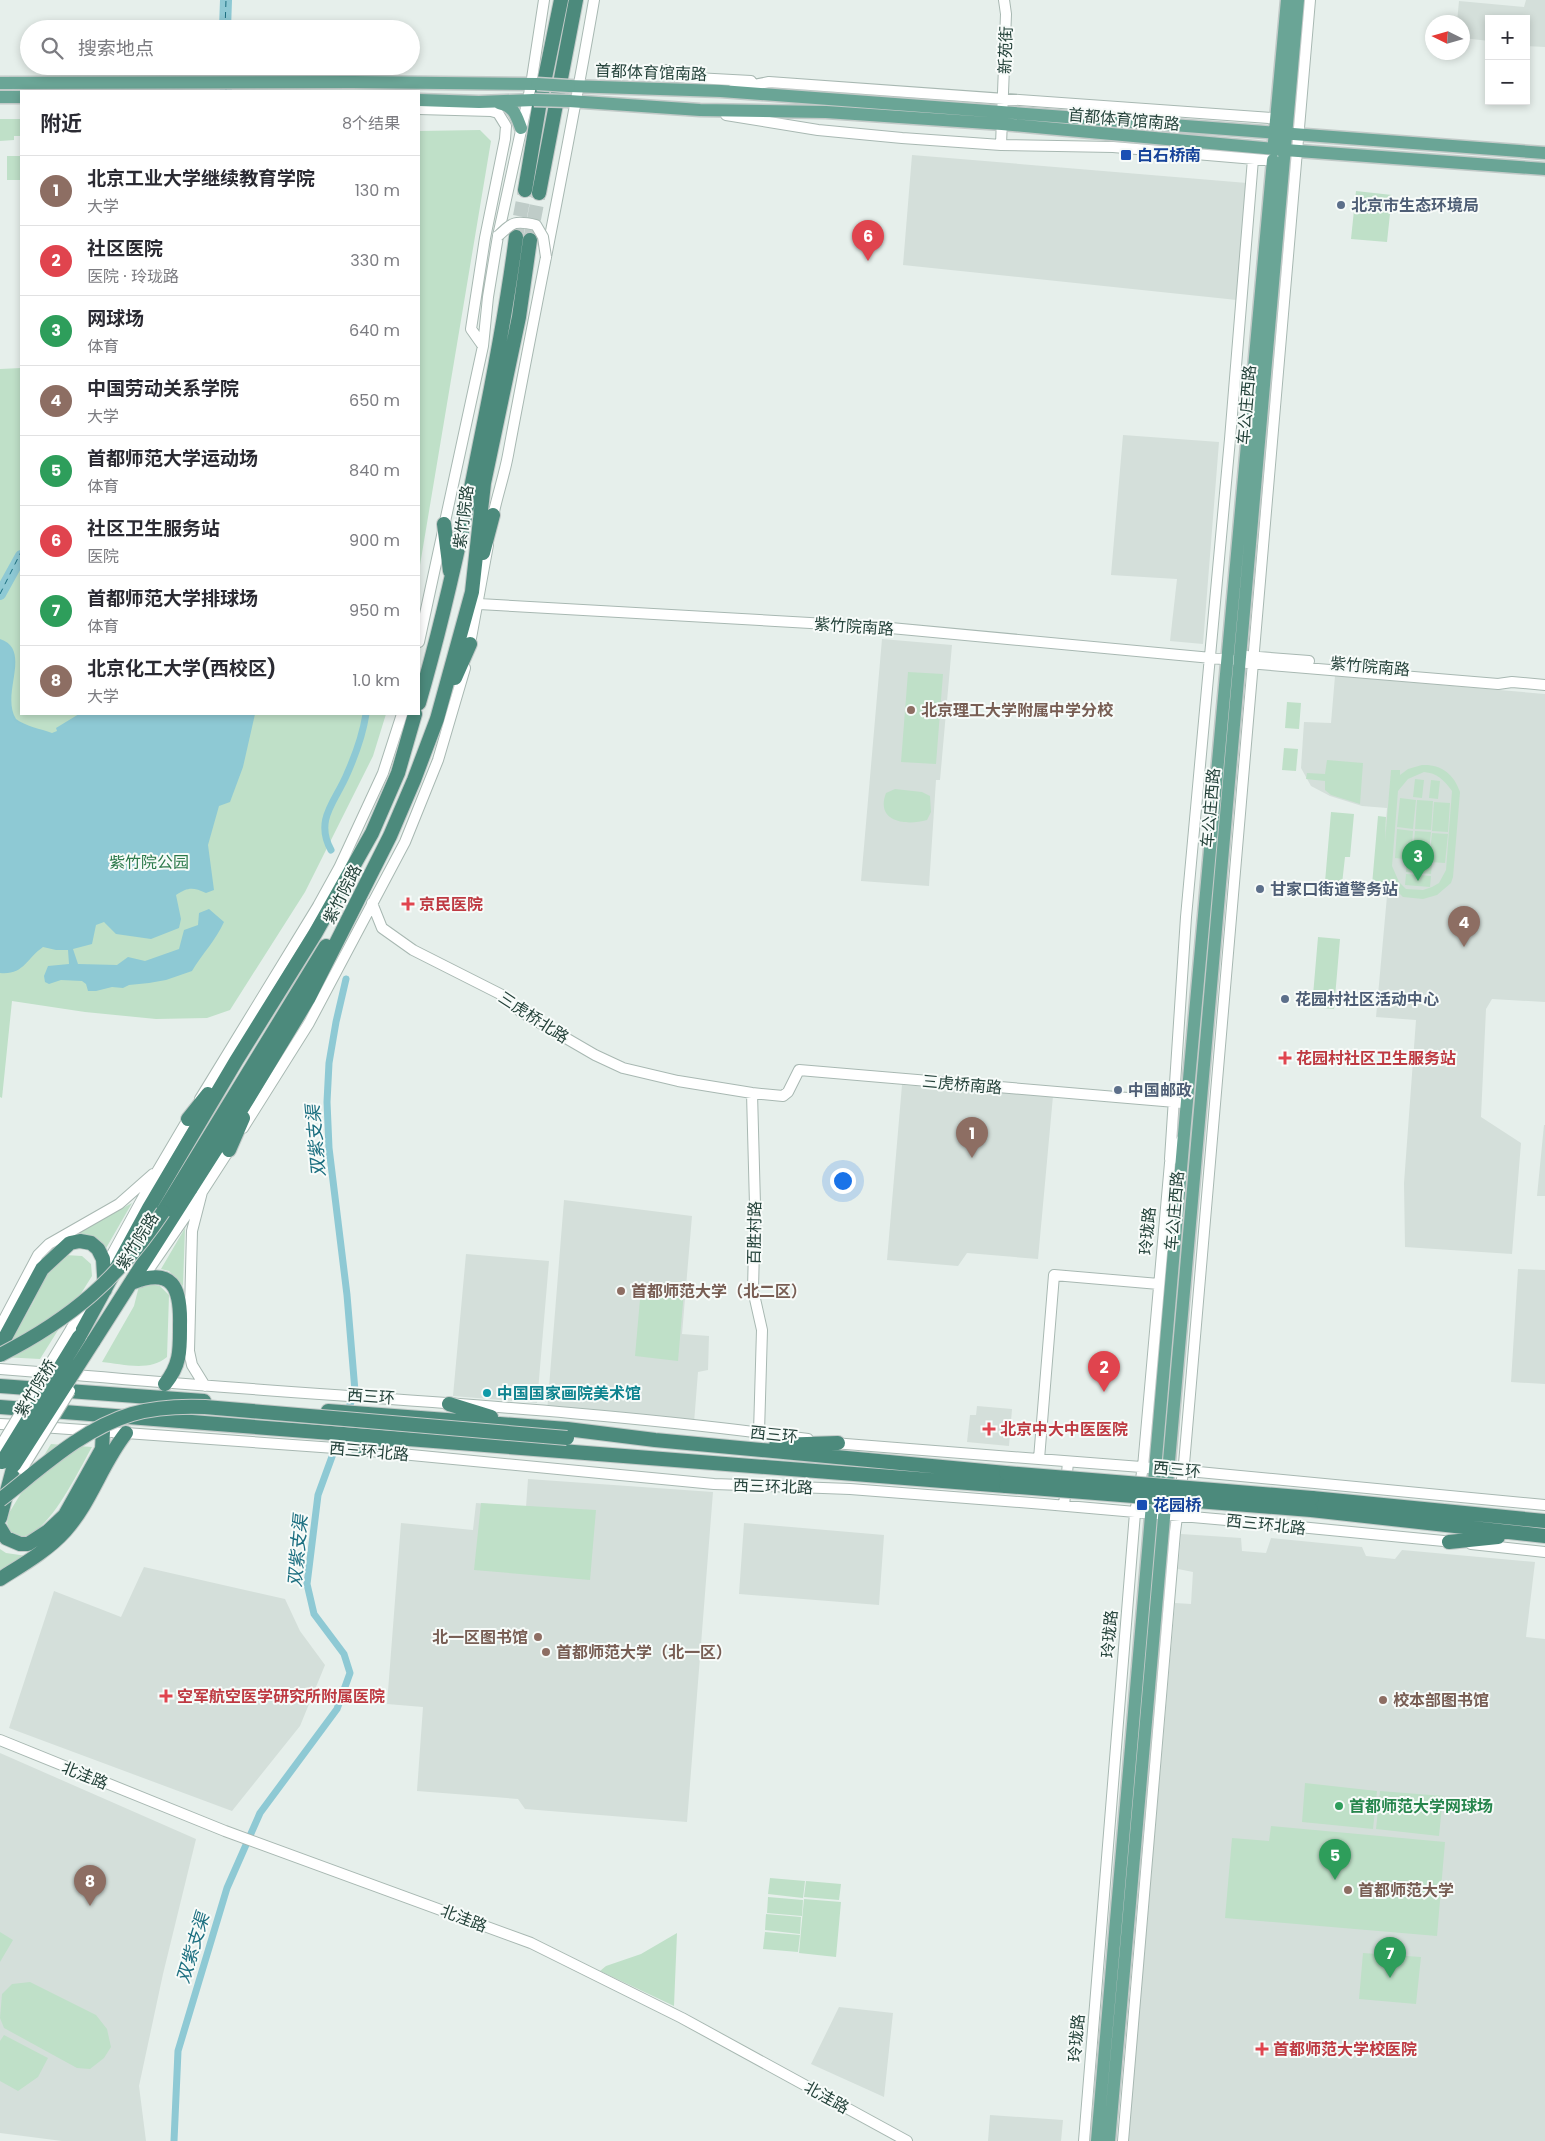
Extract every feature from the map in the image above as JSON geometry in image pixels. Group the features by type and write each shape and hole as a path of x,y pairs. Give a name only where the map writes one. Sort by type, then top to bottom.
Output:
{"highway":[{"path":"525,190 534,102 561,0"},
{"path":"539,193 567,103 576,0"},
{"name":"紫竹院路","path":"420,699 451,581 508,305 516,237"},
{"name":"紫竹院路","path":"10,1465 94,1345 136,1281 308,999 390,836 437,720 475,598 484,483 519,317 530,240"},
{"path":"475,598 493,515"},
{"path":"444,524 451,581"},
{"path":"437,720 470,644"},
{"name":"紫竹院路","path":"0,1490 10,1465 75,1333 105,1291 149,1208 236,1061 316,934 372,833 398,773 416,715"},
{"path":"0,1355 40,1334 80,1305 118,1270 151,1231 161,1210 292,993 355,878 372,833"},
{"path":"0,1347 44,1324 83,1296 120,1259 161,1210 297,996 390,836"},
{"path":"188,1119 236,1061"},
{"path":"229,1150 263,1073"},
{"path":"0,1347 42,1270 70,1243 80,1241 90,1243 98,1249 103,1259 105,1291"},
{"path":"136,1281 160,1278 171,1282 178,1292 180,1303 178,1362 174,1373 166,1384"},
{"name":"西三环","path":"0,1386 568,1429 1006,1480"},
{"path":"449,1404 516,1425"},
{"name":"西三环","path":"0,1407 654,1458 1006,1480 1545,1521"},
{"path":"0,1500 59,1454 109,1422 132,1414 170,1407 205,1407 566,1441 654,1458"},
{"path":"0,1508 81,1446 98,1436 134,1421 170,1413 566,1441 655,1440"},
{"path":"0,1528 6,1538 20,1544 28,1544 48,1531 65,1514 102,1450 103,1431"},
{"path":"0,1579 39,1553 65,1531 80,1510 108,1458 126,1433"},
{"path":"354,1450 402,1439"},
{"path":"712,1446 838,1444"},
{"path":"0,1515 10,1465"},
{"name":"西三环","path":"1312,1504 1545,1536"},
{"path":"1502,1517 1545,1512"},
{"path":"1448,1542 1528,1534"}],"main road":[{"path":"1282,119 1287,0"},
{"path":"1282,119 1298,0"},
{"name":"首都体育馆南路","path":"0,83 353,82 534,84 721,91 1545,153"},
{"path":"0,97 20,97"},
{"path":"420,100 509,105 522,128"},
{"name":"首都体育馆南路","path":"479,102 567,103 700,110 1002,112 1283,154 1545,169"},
{"name":"车公庄西路","path":"1155,1468 1236,659 1283,154 1287,134 1282,119"},
{"name":"车公庄西路","path":"1155,1468 1187,1104 1236,659"},
{"path":"1109,2141 1159,1491 1155,1468"},
{"name":"玲珑路","path":"1097,2141 1157,1515"}],"street":[{"name":"紫竹院路","path":"420,637 484,346 488,297 498,236 522,128 534,102 534,84 544,0"},
{"name":"紫竹院路","path":"493,515 508,456 546,256 567,103 574,86 594,0"},
{"name":"新苑街","path":"1001,145 1006,14 1004,0"},
{"path":"1123,2141 1179,1516 1183,1492 1253,660 1283,154 1310,0"},
{"path":"667,70 677,77 770,82"},
{"name":"首都体育馆南路","path":"721,91 770,82 1002,112 1282,119"},
{"path":"420,109 498,112 506,126 485,238 471,329 484,346"},
{"name":"首都体育馆南路","path":"700,110 818,130 1001,145 1113,147 1253,159 1283,154"},
{"path":"1170,1163 1172,1102 1186,917 1253,159"},
{"path":"498,236 513,222 536,225 543,237 546,256"},
{"name":"紫竹院路","path":"136,1281 202,1192 309,1023 405,842 438,760 459,691 470,644 475,598"},
{"name":"紫竹院南路","path":"475,598 880,627 1498,684 1512,682 1545,685"},
{"name":"紫竹院路","path":"75,1333 104,1269 158,1170 318,906 339,868 383,773 402,715"},
{"name":"三虎桥北路","path":"372,903 382,928 413,950 506,997 521,1012 595,1055 623,1068 654,1076 752,1093"},
{"name":"三虎桥南路","path":"752,1093 783,1096 788,1092 800,1070 1187,1104"},
{"name":"百胜村路","path":"752,1093 755,1205 753,1290 762,1330 759,1432"},
{"name":"玲珑路","path":"1084,2141 1135,1513 1139,1489 1155,1468 1159,1284 1170,1163 1184,1134"},
{"path":"0,1327 38,1255 50,1244 120,1204 158,1170"},
{"path":"202,1192 192,1230 189,1351 192,1365 205,1386"},
{"path":"1039,1459 1054,1275 1159,1284"},
{"name":"紫竹院桥","path":"0,1447 75,1333"},
{"path":"0,1368 166,1384 449,1404 759,1432 838,1444 1155,1468 1545,1505"},
{"name":"西三环北路","path":"0,1424 354,1450 714,1484 850,1489 1080,1507 1545,1552"},
{"path":"1064,1506 1068,1462"},
{"path":"1080,1507 1097,1486 1213,1494 1228,1475"},
{"path":"1238,1521 1242,1477"},
{"name":"北洼路","path":"0,1740 230,1833 531,1943 682,2018 907,2141"}],"shaded area":[{"path":"1526,0 1545,0 1545,47 1530,46 1530,15 1485,15 1485,41 1470,39 1470,15 1458,15 1459,1 1524,7"},
{"path":"912,155 1247,183 1237,300 903,265"},
{"path":"1123,435 1219,442 1203,644 1170,641 1177,579 1111,575"},
{"path":"882,639 952,645 940,780 936,780 929,886 861,881"},
{"path":"1335,676 1545,694 1545,1002 1492,999 1486,1009 1481,1117 1521,1143 1512,1254 1405,1247 1404,1183 1416,1020 1376,1017 1387,896 1380,895 1387,808 1362,806 1330,796 1311,786 1301,768 1304,722 1331,723"},
{"path":"902,1085 1053,1096 1038,1259 967,1253 958,1266 887,1260"},
{"path":"1544,1125 1545,1196 1537,1196"},
{"name":"首都师范大学（北二区）","path":"564,1200 692,1216 682,1334 709,1336 708,1370 698,1372 694,1423 547,1412"},
{"path":"466,1254 549,1261 537,1403 453,1396"},
{"path":"1518,1269 1545,1270 1545,1384 1511,1382"},
{"name":"北京中大中医医院","path":"977,1406 1012,1409 1009,1446 967,1442 970,1415 976,1415"},
{"name":"首都师范大学（北一区）","path":"528,1479 713,1492 687,1822 525,1809 518,1799 417,1791 423,1707 387,1704 401,1523 473,1530 476,1503 526,1507"},
{"path":"744,1523 884,1535 879,1605 739,1594"},
{"name":"首都师范大学","path":"1181,1534 1241,1538 1242,1551 1266,1553 1271,1538 1362,1547 1366,1556 1395,1559 1402,1550 1535,1562 1526,1637 1545,1639 1545,2141 1128,2141 1175,1603 1191,1604 1193,1572 1178,1569"},
{"name":"空军航空医学研究所附属医院","path":"144,1567 285,1599 300,1631 325,1665 300,1726 232,1811 9,1728 54,1591 121,1617"},
{"path":"0,1753 196,1839 163,1974 139,2086 146,2141 62,2141 0,2133"},
{"path":"839,2007 893,2013 884,2097 811,2064"},
{"path":"990,2115 1063,2120 1061,2141 988,2141"}],"green space":[{"path":"0,119 20,119 20,136 14,136 14,140 0,141"},
{"path":"480,130 491,141 420,565 420,131"},
{"path":"7,156 20,156 20,180 7,180"},
{"path":"1356,191 1392,195 1387,242 1351,239"},
{"name":"紫竹院公园","path":"20,368 20,715 386,715 373,756 305,892 230,1010 207,1018 156,1019 85,1012 12,1001 2,1098 0,1097 0,369"},
{"path":"908,672 943,674 936,764 901,762"},
{"path":"1287,702 1301,703 1299,729 1285,728"},
{"path":"1284,748 1298,749 1296,771 1282,770"},
{"path":"1327,760 1363,763 1360,804 1331,795 1325,790 1325,781 1306,779 1307,773 1325,774"},
{"path":"1422,765 1441,768 1454,780 1460,792 1451,883 1437,895 1423,899 1403,897 1390,884 1390,888 1372,885 1378,816 1386,817 1385,842 1391,770 1400,770 1400,775 1408,769","holes":["1424,772 1440,778 1452,791 1446,870 1439,883 1432,887 1423,890 1406,889 1399,882 1392,866 1398,791 1408,779"]},
{"path":"1415,779 1424,780 1422,798 1413,797"},
{"path":"1431,780 1440,781 1438,799 1429,798"},
{"path":"895,789 922,792 930,796 931,812 927,820 902,822 894,820 889,816 885,810 884,803 886,793"},
{"path":"1400,798 1416,800 1413,829 1397,827"},
{"path":"1417,800 1433,801 1431,830 1415,829"},
{"path":"1434,802 1450,803 1448,832 1432,831"},
{"path":"1331,812 1354,814 1350,857 1345,857 1342,884 1325,882"},
{"path":"1397,829 1413,831 1411,860 1395,858"},
{"path":"1415,831 1431,832 1428,861 1412,860"},
{"path":"1432,833 1448,834 1445,863 1429,862"},
{"path":"1407,861 1432,863 1431,874 1406,872"},
{"path":"1406,874 1431,876 1430,887 1405,885"},
{"path":"1318,937 1340,939 1334,1009 1312,1007"},
{"path":"132,1203 105,1250 69,1238"},
{"path":"185,1228 183,1286 169,1271 161,1269"},
{"path":"65,1255 82,1256 91,1264 92,1276 40,1359 2,1357 34,1301 39,1281"},
{"path":"150,1284 160,1286 169,1295 167,1357 160,1362 144,1366 102,1362 134,1306 139,1286"},
{"path":"641,1288 684,1291 678,1361 635,1356"},
{"path":"51,1444 92,1447 73,1482 47,1520 28,1535 16,1535 10,1532 7,1523 9,1513"},
{"path":"481,1503 596,1510 590,1580 474,1570"},
{"path":"0,1549 6,1553 27,1556 0,1573"},
{"name":"首都师范大学网球场","path":"1305,1783 1377,1791 1373,1829 1302,1822"},
{"path":"1380,1791 1443,1796 1439,1836 1376,1829"},
{"path":"1271,1826 1445,1842 1437,1936 1225,1918 1232,1838 1269,1841"},
{"path":"770,1878 805,1881 803,1898 768,1894"},
{"path":"806,1881 841,1884 839,1900 804,1897"},
{"path":"768,1897 803,1900 802,1916 767,1913"},
{"path":"804,1899 841,1902 836,1957 799,1953"},
{"path":"766,1914 801,1917 800,1934 765,1930"},
{"path":"0,1932 13,1940 0,1962"},
{"path":"765,1932 800,1935 798,1952 763,1949"},
{"path":"677,1933 674,2006 600,1971 606,1966 641,1954"},
{"path":"1363,1953 1421,1957 1416,2004 1359,1999"},
{"path":"30,1982 96,2015 107,2029 111,2047 104,2058 90,2069 77,2068 4,2028 0,2018 2,1994 12,1984"},
{"path":"4,2035 48,2058 38,2077 18,2091 0,2081 0,2041"}],"water":[{"path":"0,639 10,645 14,653 15,663 11,698 12,709 16,719 52,733 57,731 56,728 77,715 255,715 243,767 230,802 219,806 208,845 214,890 206,893 191,889 184,890 176,895 181,919 179,928 151,939 116,934 104,922 96,925 92,944 73,949 78,964 117,965 128,957 145,961 179,949 184,930 198,925 199,913 209,909 224,922 192,971 166,980 129,985 123,988 112,987 88,991 86,984 82,981 61,980 49,984 45,982 44,976 48,966 69,964 68,950 43,947 20,969 8,973 0,973"}],"waterway":[{"path":"225,20 226,0"},
{"path":"225,75 226,90"},
{"path":"0,594 20,558"},
{"name":"双紫支渠","path":"331,850 326,839 325,829 328,810 353,760 366,715"},
{"name":"双紫支渠","path":"346,979 329,1063 327,1102 329,1148 347,1295 355,1391 347,1413"},
{"name":"双紫支渠","path":"174,2141 178,2051 227,1888 260,1813 337,1709 350,1673 344,1654 314,1614 307,1584 318,1495 341,1432"}],"ferry route":[{"path":"225,20 226,0"},
{"path":"0,594 20,554"}],"tunnel":[{"path":"516,237 525,190"},
{"path":"530,240 539,193"}],"place":[{"name":"白石桥南","path":"1126,155"},
{"name":"北京市生态环境局","path":"1341,205"},
{"name":"社区卫生服务站","path":"868,261"},
{"name":"北京理工大学附属中学分校","path":"911,710"},
{"name":"网球场","path":"1418,881"},
{"name":"甘家口街道警务站","path":"1260,889"},
{"name":"京民医院","path":"408,904"},
{"name":"中国劳动关系学院","path":"1464,947"},
{"name":"花园村社区活动中心","path":"1285,999"},
{"name":"花园村社区卫生服务站","path":"1285,1058"},
{"name":"中国邮政","path":"1118,1090"},
{"name":"北京工业大学继续教育学院","path":"972,1158"},
{"name":"首都师范大学（北二区）","path":"621,1291"},
{"name":"社区医院","path":"1104,1392"},
{"name":"中国国家画院美术馆","path":"487,1393"},
{"name":"北京中大中医医院","path":"989,1429"},
{"name":"花园桥","path":"1142,1505"},
{"name":"北一区图书馆","path":"538,1637"},
{"name":"首都师范大学（北一区）","path":"546,1652"},
{"name":"空军航空医学研究所附属医院","path":"166,1696"},
{"name":"校本部图书馆","path":"1383,1700"},
{"name":"首都师范大学网球场","path":"1339,1806"},
{"name":"首都师范大学运动场","path":"1335,1880"},
{"name":"首都师范大学","path":"1348,1890"},
{"name":"北京化工大学(西校区)","path":"90,1906"},
{"name":"首都师范大学排球场","path":"1390,1978"},
{"name":"首都师范大学校医院","path":"1262,2049"}]}
